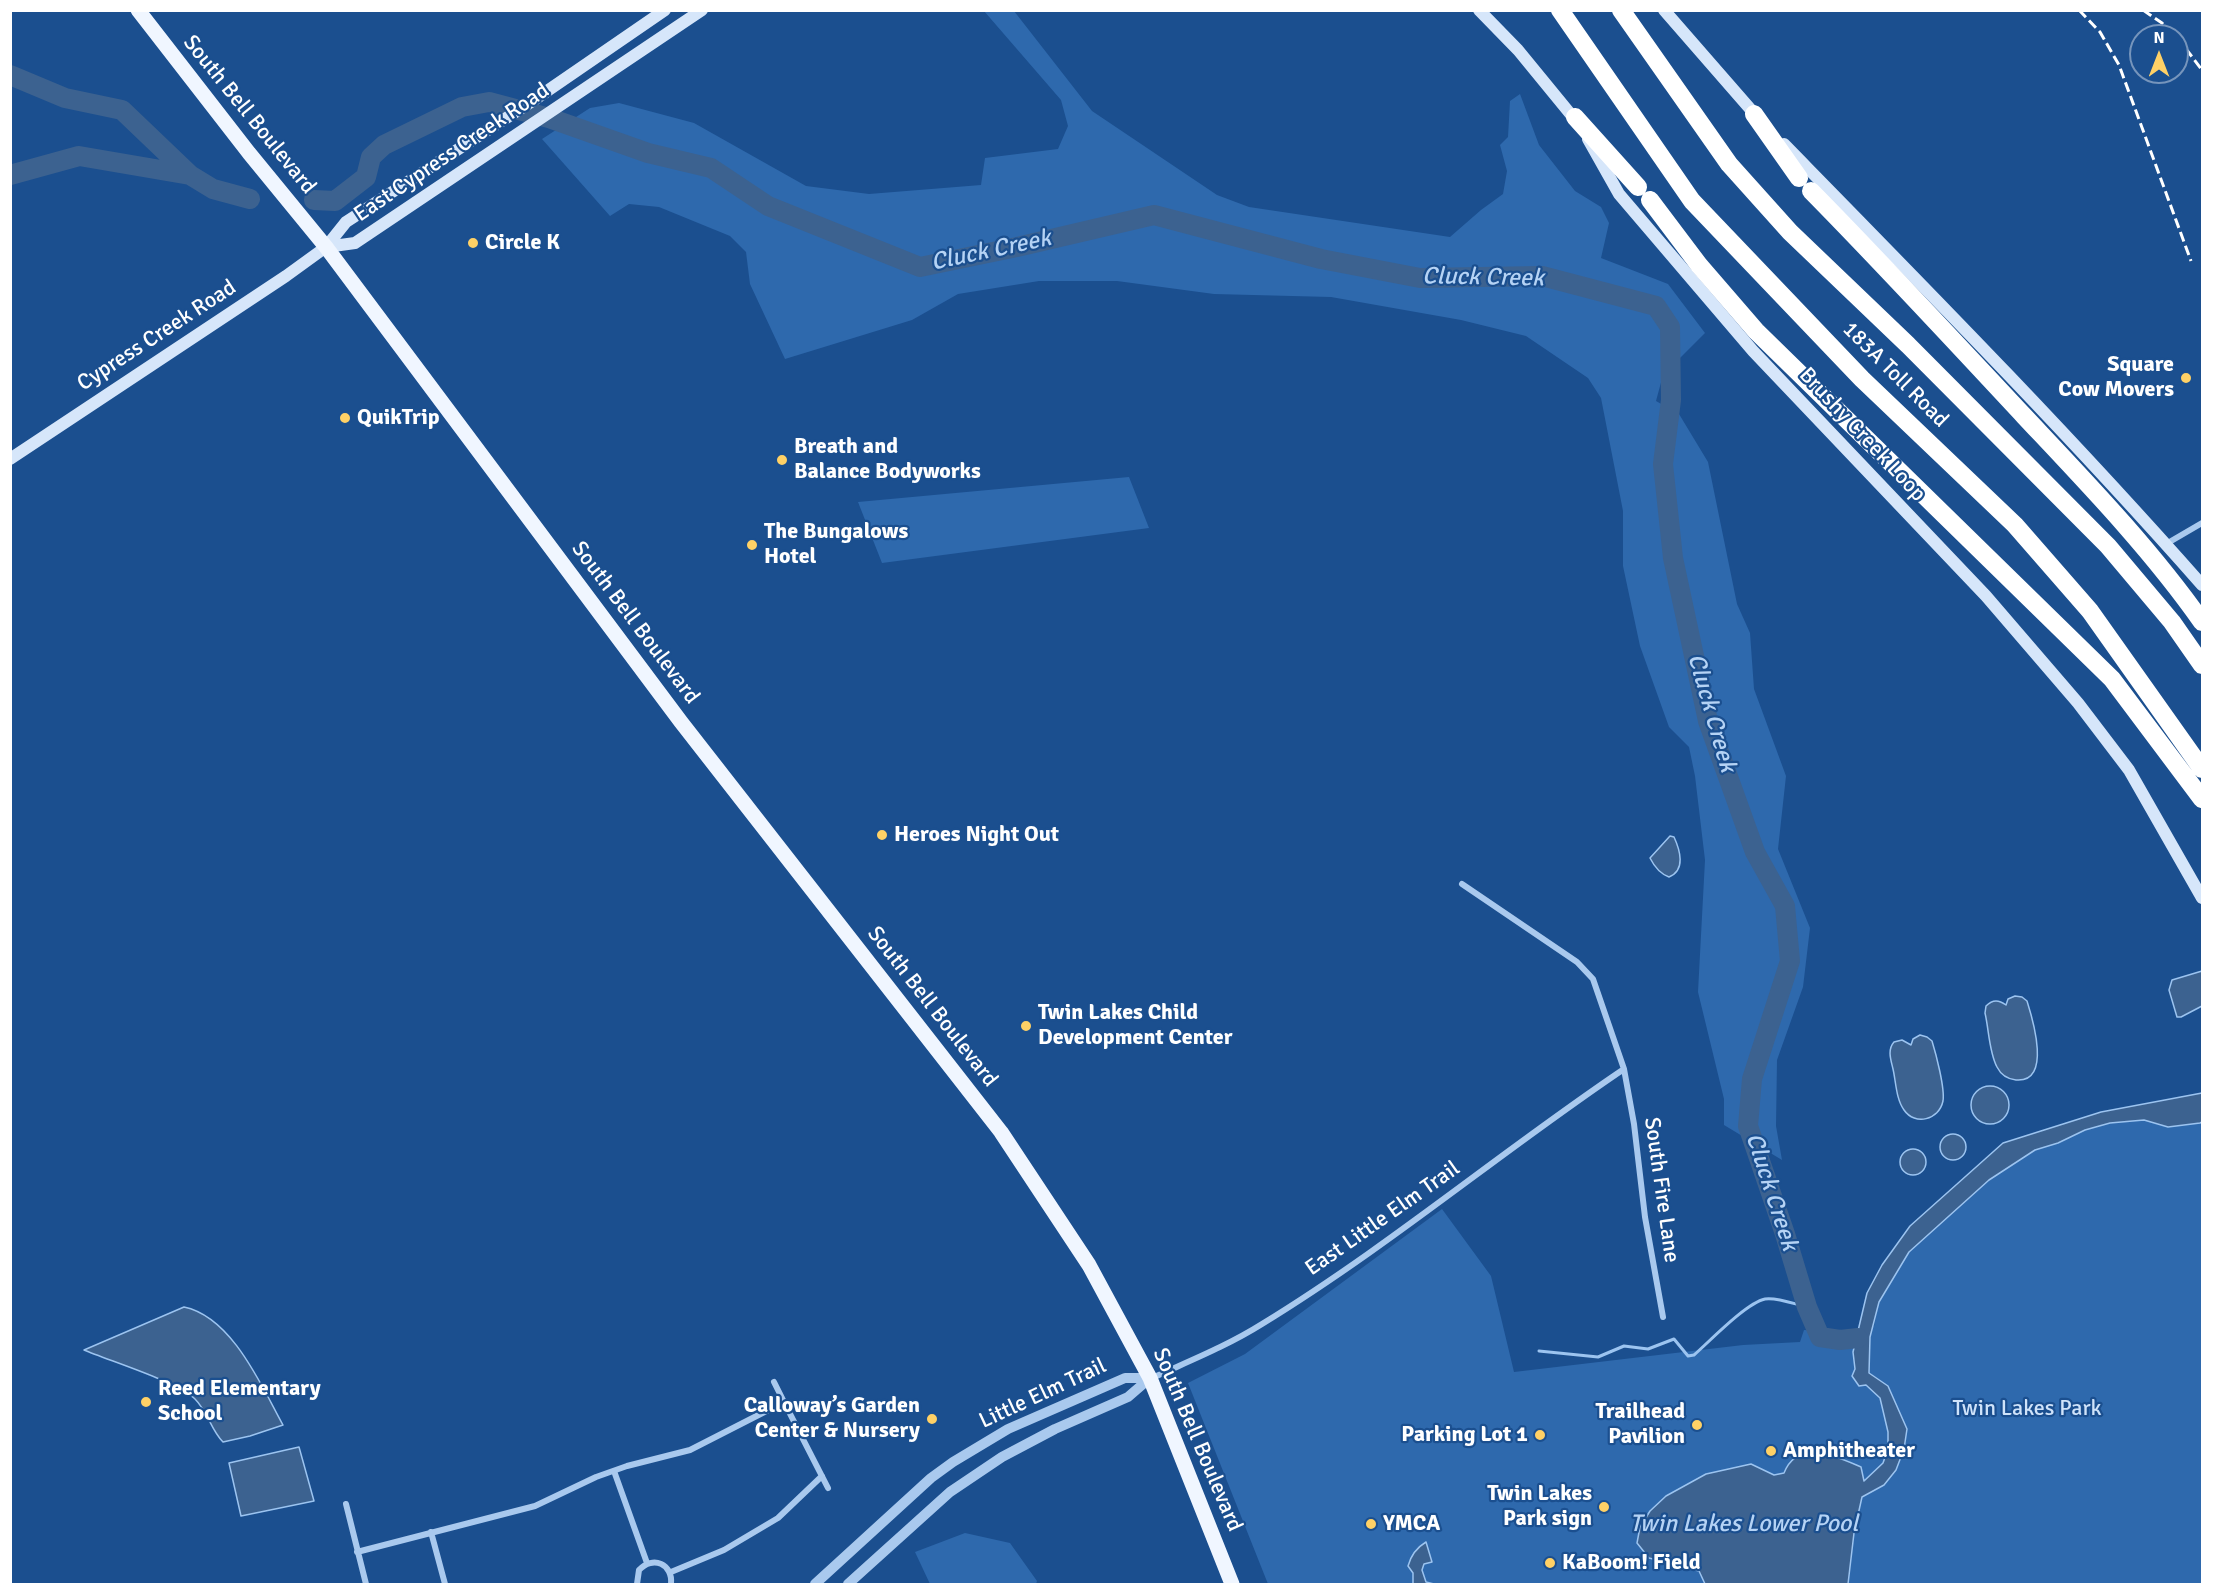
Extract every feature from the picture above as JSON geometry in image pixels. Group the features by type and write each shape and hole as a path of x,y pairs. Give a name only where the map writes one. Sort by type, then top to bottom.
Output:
{"highway":[{"name":"183A Toll Road","path":"1560,10 1692,201 1862,379 2016,525 2090,610 2202,769"},
{"name":"183A Toll Road","path":"1621,10 1730,164 1790,232 1908,345 2108,546 2172,622 2202,665"},
{"path":"1754,114 1805,184 1871,251 2087,483 2148,551 2202,622"},
{"path":"1575,117 1644,194 1756,331 2112,679 2202,799"}],"main road":[{"name":"South Bell Boulevard","path":"138,10 249,153 326,247 681,722 1001,1132 1089,1265 1150,1378 1232,1584"},
{"name":"East Cypress Creek Road","path":"326,247 346,222 534,100 666,10"},
{"path":"666,10 675,28"},
{"name":"East Cypress Creek Road","path":"326,247 355,243 702,10"},
{"name":"Brushy Creek Loop","path":"1479,10 1518,50 1575,117 1619,194 1753,351 1986,596 2078,703 2130,770 2202,898"},
{"path":"1664,10 1754,114 1927,290 2202,585"},
{"name":"Cypress Creek Road","path":"10,459 228,315 326,247"}],"street":[{"path":"2166,544 2202,523"},
{"name":"South Fire Lane","path":"1462,884 1577,962 1593,979 1624,1069 1634,1124 1645,1217 1663,1317"},
{"name":"East Little Elm Trail","path":"1150,1378 1227,1344 1263,1324 1441,1202 1554,1116 1624,1069"},
{"name":"Little Elm Trail","path":"815,1584 931,1478 953,1462 1008,1429 1125,1378 1150,1378"},
{"name":"Little Elm Trail","path":"848,1584 950,1492 1002,1457 1055,1429 1128,1397 1150,1378"},
{"path":"774,1382 828,1488"},
{"path":"357,1552 535,1506 614,1471 690,1450 784,1402"},
{"path":"614,1471 647,1563"},
{"path":"670,1572 724,1550 778,1518 822,1476"},
{"path":"346,1504 366,1584"},
{"path":"431,1532 445,1584"},
{"path":"637,1584 639,1570 647,1563 658,1562 670,1572 671,1584"}],"green space":[{"path":"984,11 1014,11 1092,111 1217,195 1249,207 1450,237 1503,194 1507,171 1500,145 1508,137 1510,101 1520,94 1539,145 1575,191 1601,207 1609,223 1601,258 1668,284 1705,333 1663,375 1656,401 1679,414 1708,462 1737,604 1750,633 1754,689 1786,776 1778,849 1810,928 1803,987 1777,1060 1776,1126 1782,1160 1724,1125 1724,1099 1698,992 1705,860 1695,776 1689,747 1669,727 1640,646 1623,566 1623,511 1601,398 1588,378 1526,336 1461,320 1331,297 1214,294 1117,281 1039,281 958,294 912,320 785,359 750,284 746,252 730,236 659,207 629,204 610,216 542,139 590,108 619,103 694,123 806,186 869,194 981,185 985,158 1058,149 1068,126 1061,100"},
{"path":"1129,477 1149,528 882,563 858,502"},
{"name":"Twin Lakes Park","path":"2144,1120 2168,1127 2202,1122 2202,1584 1268,1584 1188,1383 1245,1354 1442,1209 1491,1276 1514,1372 1743,1345 1800,1342 1804,1330 1859,1333 1874,1326 1879,1302 1909,1252 1989,1180 2035,1150 2058,1143 2085,1130 2110,1123"},
{"path":"965,1533 1010,1543 1037,1581 1036,1584 930,1584 915,1552"}],"water":[{"path":"1670,836 1674,837 1678,848 1680,865 1678,870 1669,877 1658,869 1650,858"},
{"path":"2202,971 2202,1006 2177,1017 2169,990 2172,980"},
{"path":"2015,996 2027,1001 2036,1035 2037,1049 2034,1072 2027,1078 2016,1080 2000,1072 1994,1061 1985,1013 1986,1006 1991,1002 1998,1001 2006,1005 2008,999"},
{"path":"1920,1035 1932,1041 1943,1088 1941,1107 1937,1113 1926,1119 1914,1118 1901,1106 1890,1052 1894,1042 1902,1040 1911,1045 1913,1039"},
{"path":"1990,1086 1997,1087 2003,1092 2008,1098 2008,1112 2003,1118 1997,1123 1990,1124 1983,1123 1977,1118 1972,1112 1971,1105 1972,1098 1977,1092 1983,1087"},
{"name":"Twin Lakes Lower Pool","path":"2202,1093 2202,1122 2200,1123 2168,1127 2144,1120 2110,1123 2085,1130 2058,1143 2035,1150 1989,1180 1909,1252 1879,1302 1870,1337 1869,1373 1888,1386 1907,1429 1904,1449 1896,1470 1884,1485 1862,1497 1854,1533 1848,1584 1705,1584 1699,1571 1649,1558 1637,1543 1640,1527 1650,1511 1666,1496 1706,1474 1751,1464 1774,1475 1784,1473 1790,1462 1798,1456 1818,1453 1840,1458 1861,1467 1864,1481 1883,1463 1888,1449 1888,1432 1880,1398 1866,1385 1859,1386 1852,1376 1855,1369 1853,1352 1867,1293 1882,1265 1910,1226 2003,1143 2101,1112"},
{"path":"1953,1134 1962,1138 1966,1147 1962,1156 1953,1160 1944,1156 1940,1147 1944,1138"},
{"path":"1913,1149 1922,1153 1926,1162 1922,1171 1913,1175 1904,1171 1900,1162 1904,1153"},
{"path":"184,1307 201,1313 231,1338 255,1373 283,1425 223,1442 199,1404 186,1392 84,1350"},
{"path":"299,1447 314,1501 241,1516 229,1463"},
{"path":"1426,1542 1432,1562 1424,1564 1422,1570 1426,1582 1434,1584 1413,1584 1413,1573 1408,1566 1414,1552"}],"waterway":[{"name":"Cluck Creek","path":"10,75 65,98 122,110 190,175 213,189 250,199"},
{"name":"Cluck Creek","path":"314,200 335,201 366,177 371,157 384,145 462,107 489,102 549,118 648,153 711,168 768,206 920,267 1154,215 1321,259 1420,278 1542,276 1656,306 1670,327 1671,400 1663,464 1673,558 1708,721 1755,852 1785,906 1790,961 1752,1079 1748,1126 1807,1307 1820,1337 1840,1340 1858,1338"},
{"path":"10,175 79,156 190,175"},
{"path":"1539,1351 1598,1357 1624,1346 1648,1349 1674,1339 1688,1356 1694,1355 1738,1315 1757,1302 1775,1299 1807,1307"}],"railway":[{"path":"2079,10 2100,32 2119,65 2191,261"},
{"path":"2143,10 2163,24"},
{"path":"2189,53 2202,70"}],"place":[{"name":"Circle K","path":"473,243"},
{"name":"Square Cow Movers","path":"2186,378"},
{"name":"QuikTrip","path":"345,418"},
{"name":"Breath and Balance Bodyworks","path":"782,460"},
{"name":"The Bungalows Hotel","path":"752,545"},
{"name":"Heroes Night Out","path":"882,835"},
{"name":"Twin Lakes Child Development Center","path":"1026,1026"},
{"name":"Reed Elementary School","path":"146,1402"},
{"name":"Calloway’s Garden Center & Nursery","path":"932,1419"},
{"name":"Trailhead Pavilion","path":"1697,1425"},
{"name":"Parking Lot 1","path":"1540,1435"},
{"name":"Amphitheater","path":"1771,1451"},
{"name":"Twin Lakes Park sign","path":"1604,1507"},
{"name":"YMCA","path":"1371,1524"},
{"name":"KaBoom! Field","path":"1550,1563"}]}
